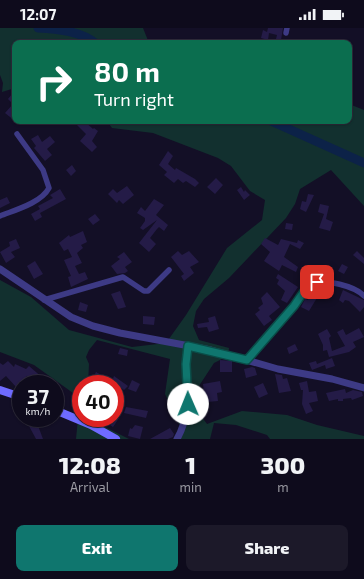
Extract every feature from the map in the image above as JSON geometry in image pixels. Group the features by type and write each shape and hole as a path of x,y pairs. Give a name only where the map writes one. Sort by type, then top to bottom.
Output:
{"main road":[{"path":"0,390 12,394"},
{"path":"64,414 91,425 116,439"}],"street":[{"path":"0,216 34,201 49,188 42,170 17,134"},
{"path":"0,269 71,317 93,326 188,346 278,369 364,388"},
{"path":"44,300 122,277 144,291 148,291 169,270"},
{"path":"247,360 313,283 328,283 352,287 364,296"},
{"path":"177,439 187,410 188,390 186,364 188,346"}],"green space":[{"path":"0,28 143,28 148,40 12,40 12,89 2,92 3,83 0,75"},
{"path":"352,105 364,110 364,206 331,170 300,189 295,204 286,218 229,278 204,299 196,311 193,326 199,340 229,348 228,356 214,363 197,389 192,404 207,424 242,411 287,415 317,425 364,436 364,439 270,439 267,435 236,425 214,423 210,439 179,439 181,428 165,394 170,359 97,340 89,350 86,357 89,364 88,375 72,375 72,392 64,387 64,375 48,375 34,365 0,352 0,280 31,297 69,330 132,347 166,343 186,315 227,248 262,220 265,200 250,191 231,166 218,158 153,133 112,128 109,124 352,124"},
{"path":"77,427 105,427 129,439 76,439"}],"building":[{"path":"268,28 283,28 281,40 276,40 277,35 269,33 268,40 261,38 263,30 267,32"},
{"path":"12,94 12,103 8,99"},
{"path":"12,105 12,119 5,113"},
{"path":"87,124 98,131 92,141 97,147 92,152 80,141 86,134 77,125"},
{"path":"38,135 42,142 50,136 55,142 47,149 52,155 45,161 34,148 36,146 31,139"},
{"path":"168,151 173,156 168,164 175,170 176,168 195,179 199,183 195,187 186,181 183,183 178,179 174,183 164,175 167,172 159,165"},
{"path":"72,165 76,171 71,176 66,170"},
{"path":"216,178 223,185 215,194 207,187"},
{"path":"127,186 134,195 123,204 119,200 117,203 108,194 113,189 117,193"},
{"path":"241,187 244,192 245,190 250,195 244,200 237,190"},
{"path":"60,189 66,199 40,213 42,217 35,221 31,214 40,209 38,206 53,198 50,195"},
{"path":"308,194 314,195 306,212 300,209 302,201 306,202"},
{"path":"7,197 10,203 0,208 0,200"},
{"path":"154,199 164,205 156,215 168,225 164,231 159,227 150,238 156,244 149,252 139,243 157,220 143,230 140,228 145,221 145,218 137,213 141,207 145,211"},
{"path":"320,204 329,206 326,219 333,222 330,231 319,228 324,214 318,212"},
{"path":"95,214 100,220 93,225 88,219"},
{"path":"286,223 293,224 292,230 285,229"},
{"path":"83,231 87,242 81,245 83,248 77,253 82,263 75,266 79,274 85,272 88,279 71,287 68,277 71,276 64,260 72,257 68,249 64,251 59,243 69,235 70,237"},
{"path":"265,238 278,245 281,239 297,243 298,240 304,243 300,249 290,244 284,257 298,267 296,272 282,265 279,271 264,261 270,252 261,244"},
{"path":"16,239 20,248 11,252 15,257 6,263 0,252 10,246 9,242"},
{"path":"178,251 182,255 189,251 199,262 190,267 194,273 184,281 181,276 184,274 171,257"},
{"path":"357,251 364,258 364,264 353,255"},
{"path":"124,252 132,262 125,267 128,271 117,274 111,266 120,259 117,257"},
{"path":"35,261 43,274 34,279 27,266"},
{"path":"342,264 348,267 344,274 338,271"},
{"path":"321,265 330,270 325,278 316,273"},
{"path":"278,274 298,287 287,303 281,300 285,291 277,284 279,280 276,278"},
{"path":"320,286 323,288 309,311 301,307 305,299 308,300 314,288"},
{"path":"343,290 364,300 364,307 360,312 349,301 345,300 343,303 339,300"},
{"path":"120,291 126,307 118,309 111,294"},
{"path":"267,292 280,307 269,316 272,320 264,326 255,314 260,310 258,308 263,304 261,298"},
{"path":"80,302 88,305 86,312 78,310"},
{"path":"143,316 155,317 154,325 143,324"},
{"path":"215,316 219,329 209,332 207,327 198,328 197,324 209,322 208,318"},
{"path":"359,328 364,337 353,342 356,347 349,352 329,357 327,350 323,351 323,345 318,334 327,329 331,336 329,338 332,351 345,346 337,332 343,329 346,335"},
{"path":"295,344 298,350 289,354 287,348"},
{"path":"120,348 128,350 127,356 118,354"},
{"path":"332,358 335,366 326,369 325,365 312,370 309,363 316,361 317,364"},
{"path":"220,360 232,361 232,372 220,372"},
{"path":"8,361 14,367 15,364 26,369 29,366 39,375 12,375 12,383 6,376 0,381 0,363 3,365"},
{"path":"252,367 255,368 257,375 246,378 244,369"},
{"path":"96,372 101,375 94,375"},
{"path":"275,374 282,375 283,379 287,378 291,391 279,393"},
{"path":"132,380 140,384 136,392 128,389"},
{"path":"220,381 222,392 217,393 218,401 196,403 194,394 204,393 203,384"},
{"path":"307,381 309,392 316,391 318,401 309,403 313,411 306,414 302,404 303,390 301,390 299,383"},
{"path":"124,383 128,386 124,390"},
{"path":"263,383 268,394 259,398 254,387"},
{"path":"345,389 346,393 353,390 362,392 363,396 352,400 351,398 343,399 343,401 338,401 338,399 329,401 326,393"},
{"path":"126,407 148,411 146,418 124,413"},
{"path":"135,425 143,427 140,439 128,436 130,428 132,429"},
{"path":"30,427 38,427 43,439 36,439"},
{"path":"170,428 174,434 173,437 168,439 150,439"}],"waterway":[{"path":"38,28 76,33 90,40"},
{"path":"278,124 364,163"}],"route":[{"path":"188,404 186,364 188,346 211,350 247,360 294,306 305,290 313,283 317,282"}]}
